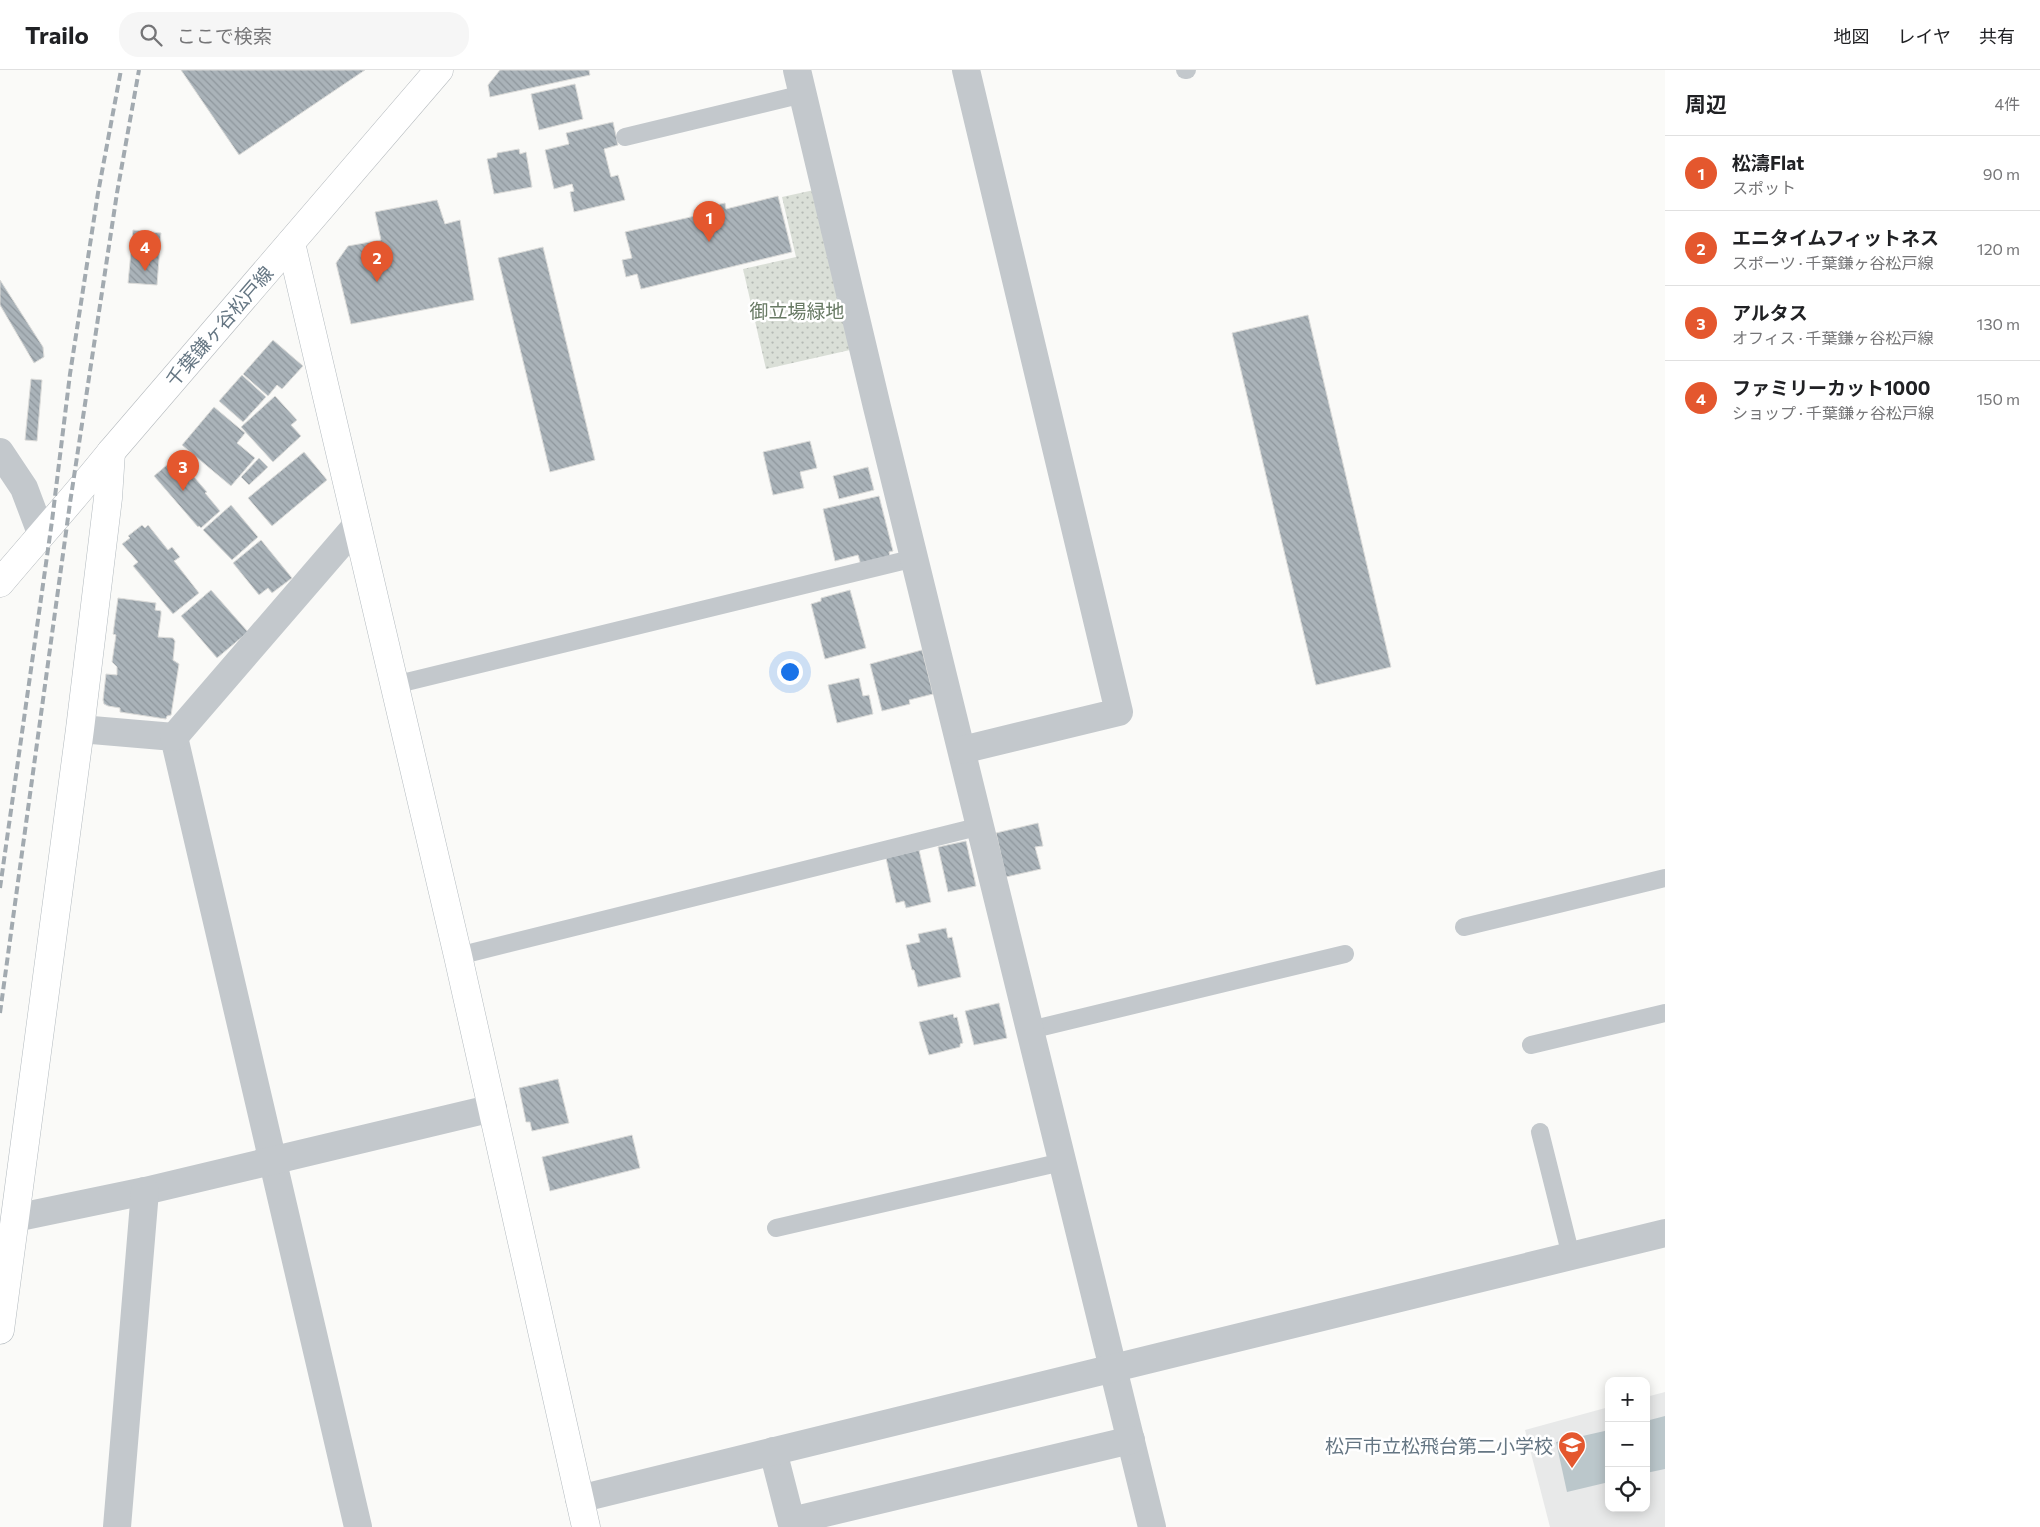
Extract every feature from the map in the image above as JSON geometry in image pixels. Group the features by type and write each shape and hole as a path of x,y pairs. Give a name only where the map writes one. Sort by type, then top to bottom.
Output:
{"street":[{"name":"千葉鎌ヶ谷松戸線","path":"0,583 439,70"},
{"path":"962,750 1119,712 966,70"},
{"path":"800,82 1152,1527"},
{"path":"291,243 493,1108 586,1527"},
{"path":"0,452 24,488 40,534"},
{"path":"0,1330 80,728 111,452"},
{"path":"174,737 357,525"},
{"path":"80,728 174,737"},
{"path":"174,737 358,1527"},
{"path":"15,1218 145,1191 493,1108"},
{"path":"117,1527 145,1191"},
{"path":"579,1499 1114,1366 1384,1303 1665,1233"},
{"path":"774,1451 791,1521 1131,1440"}],"lane":[{"path":"625,137 800,82"},
{"path":"394,685 915,558"},
{"path":"458,956 981,826"},
{"path":"1464,927 1665,878"},
{"path":"1030,1030 1345,954"},
{"path":"1531,1045 1665,1012"},
{"path":"1540,1132 1571,1256"},
{"path":"776,1228 1062,1162"}],"shaded area":[{"name":"松戸市立松飛台第二小学校","path":"1665,1392 1665,1527 1550,1527 1525,1430 1605,1408 1605,1512 1650,1512 1650,1396"},
{"path":"1665,1416 1665,1469 1650,1472 1650,1422 1650,1420"},
{"path":"1605,1431 1605,1483 1567,1492 1556,1442"}],"green space":[{"name":"御立場緑地","path":"814,190 850,350 766,369 743,269 796,257 782,197"}],"building":[{"path":"181,70 365,70 239,155"},
{"path":"500,70 589,70 590,75 490,97 488,85"},
{"path":"575,84 583,119 539,130 531,94"},
{"path":"613,122 618,145 604,149 611,177 618,175 625,200 574,212 570,192 574,191 572,184 554,189 545,150 569,144 566,133"},
{"path":"519,149 520,154 526,152 532,187 494,194 487,159 497,157 497,153"},
{"path":"778,196 792,252 641,289 637,274 626,277 622,260 632,258 625,232 695,216 694,210 725,203 726,209"},
{"path":"437,200 445,224 460,220 474,300 351,324 336,263 348,246 381,240 375,212"},
{"path":"133,230 161,233 157,285 128,283"},
{"path":"543,247 595,460 550,472 498,258"},
{"path":"0,280 43,347 44,357 34,363 0,305"},
{"path":"1308,315 1391,667 1316,685 1232,333"},
{"path":"273,340 303,366 282,389 277,385 268,396 243,374"},
{"path":"242,375 266,397 243,422 219,401"},
{"path":"31,379 42,380 37,441 25,440"},
{"path":"275,396 297,420 291,425 301,436 273,462 241,427"},
{"path":"214,407 245,433 237,443 255,458 231,486 182,445"},
{"path":"810,441 817,468 800,472 804,488 773,495 763,452"},
{"path":"304,452 327,480 272,526 248,498"},
{"path":"259,458 268,467 249,485 241,477"},
{"path":"181,462 207,492 205,493 220,511 201,528 198,527 154,476 168,464 172,470"},
{"path":"868,467 874,490 839,499 833,476"},
{"path":"879,496 893,551 889,552 890,557 861,565 858,555 835,561 823,509"},
{"path":"231,505 258,537 232,560 203,530"},
{"path":"142,525 145,528 148,525 168,550 172,547 180,557 174,561 199,593 173,614 133,566 138,562 122,544 130,538 128,536"},
{"path":"261,540 292,578 272,593 268,588 259,595 233,563"},
{"path":"211,590 248,632 217,658 181,616"},
{"path":"850,590 866,648 825,659 811,604 821,601 821,598"},
{"path":"118,598 156,603 155,610 161,611 158,637 173,638 175,641 173,660 179,664 171,715 167,716 166,719 120,712 120,708 104,704 106,674 117,675 117,667 112,662 116,635 113,634"},
{"path":"922,650 933,694 909,700 910,704 882,711 870,664"},
{"path":"859,678 863,696 869,695 873,714 837,723 828,685"},
{"path":"1038,823 1043,846 1035,847 1041,869 1006,877 996,833"},
{"path":"966,841 976,886 948,892 938,847"},
{"path":"919,850 931,902 906,908 904,901 896,903 886,858"},
{"path":"946,928 948,938 952,937 961,977 918,987 906,945 920,942 918,934"},
{"path":"999,1003 1007,1038 974,1045 965,1011"},
{"path":"953,1014 954,1018 957,1017 963,1043 960,1044 960,1047 929,1055 919,1022"},
{"path":"558,1079 569,1123 532,1131 530,1122 526,1122 519,1088"},
{"path":"632,1135 640,1168 550,1191 542,1157"}],"railway":[{"path":"0,888 52,521 70,374 98,193 121,70"},
{"path":"0,1013 70,503 117,193 139,70"}],"place":[{"name":"松濤Flat","path":"709,242"},
{"name":"ファミリーカット1000","path":"145,271"},
{"name":"エニタイムフィットネス","path":"377,282"},
{"name":"アルタス","path":"183,491"},
{"name":"松戸市立松飛台第二小学校","path":"1572,1469"}]}
